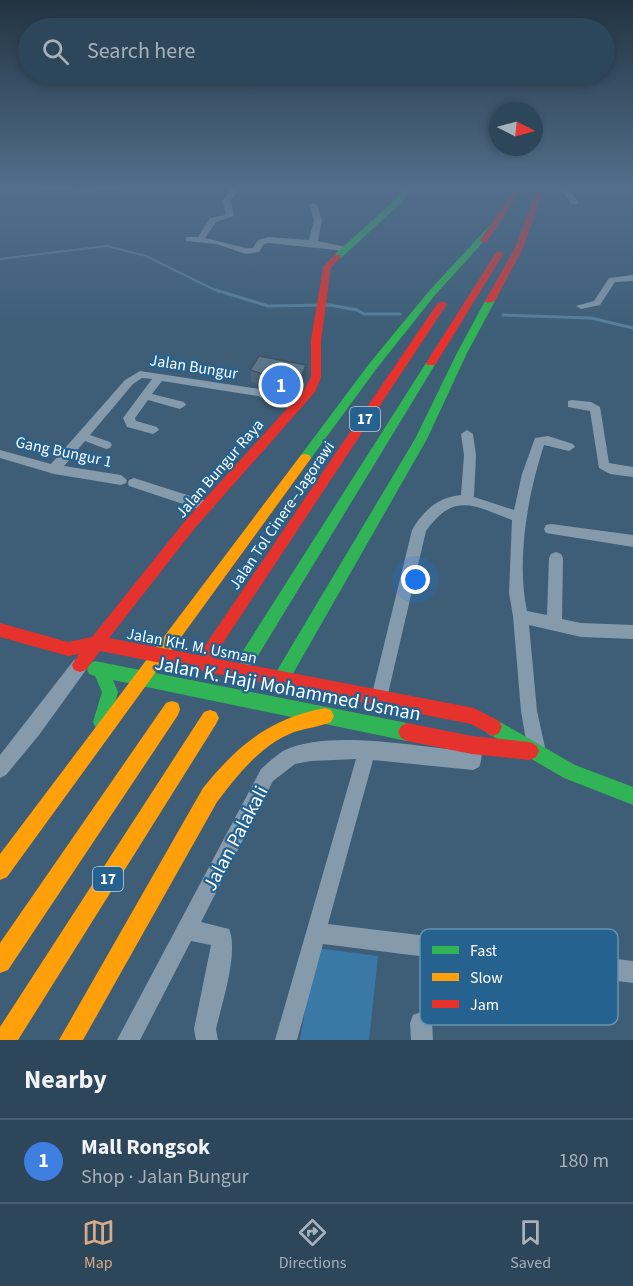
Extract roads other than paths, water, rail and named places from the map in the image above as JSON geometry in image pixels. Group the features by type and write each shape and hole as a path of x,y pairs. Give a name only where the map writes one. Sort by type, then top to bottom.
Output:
{"main road":[{"name":"Jalan Bungur Raya","path":"80,665 207,507 314,384 316,377 315,345 323,306 327,267 360,236"},
{"path":"0,870 373,366 432,293 485,236"},
{"name":"Jalan Tol Cinere–Jagorawi","path":"210,652 487,236"},
{"name":"17","path":"247,658 511,236"},
{"path":"281,679 421,439 462,353 523,236"},
{"path":"0,630 68,649 96,643"},
{"name":"Jalan KH. M. Usman","path":"96,643 281,679"},
{"path":"68,649 80,665"},
{"name":"Jalan K. Haji Mohammed Usman","path":"80,665 472,745 537,752"},
{"path":"90,746 104,718 110,692 100,670"},
{"name":"Jalan K. Haji Mohammed Usman","path":"281,679 474,716 570,772 633,796"},
{"name":"17","path":"0,962 172,708"},
{"path":"70,1040 210,795 230,767 259,740 285,724 325,716"},
{"path":"472,745 474,716"},
{"name":"17","path":"5,1040 210,718"}],"street":[{"path":"200,240 203,236"},
{"path":"313,243 315,236"},
{"path":"189,238 250,252 256,250 263,241 313,243 346,248"},
{"path":"581,306 597,303 612,280 633,278"},
{"name":"Jalan Bungur","path":"54,469 135,377 143,374 260,393 295,407"},
{"path":"153,430 129,422 129,418 160,376"},
{"path":"145,396 180,405"},
{"path":"572,404 591,406 596,410 603,465 610,469 633,472"},
{"path":"467,434 470,454 467,501"},
{"path":"82,436 106,445"},
{"path":"537,752 529,711 521,616 516,593 519,517 528,474 539,441 548,440 569,447"},
{"name":"Gang Bungur 1","path":"0,454 54,469 127,482 207,507"},
{"path":"379,698 419,530 429,513 442,502 449,500 467,501 519,517"},
{"path":"551,529 633,541"},
{"path":"554,624 556,558"},
{"path":"521,616 581,630 633,632"},
{"path":"0,769 80,665"},
{"name":"Jalan Palakali","path":"128,1040 267,775 290,757 310,751 368,752 473,761 472,745"},
{"path":"286,1040 368,752"},
{"path":"186,930 222,936 221,956 205,1029 207,1040"},
{"path":"315,933 420,946"},
{"path":"618,970 633,972"}],"waterway":[{"path":"0,259 107,246 146,256 219,292"},
{"path":"216,290 268,306 330,305 357,310 364,314 400,314"},
{"path":"503,315 591,318 633,328"}],"place":[{"name":"Mall Rongsok","path":"281,385"}]}
